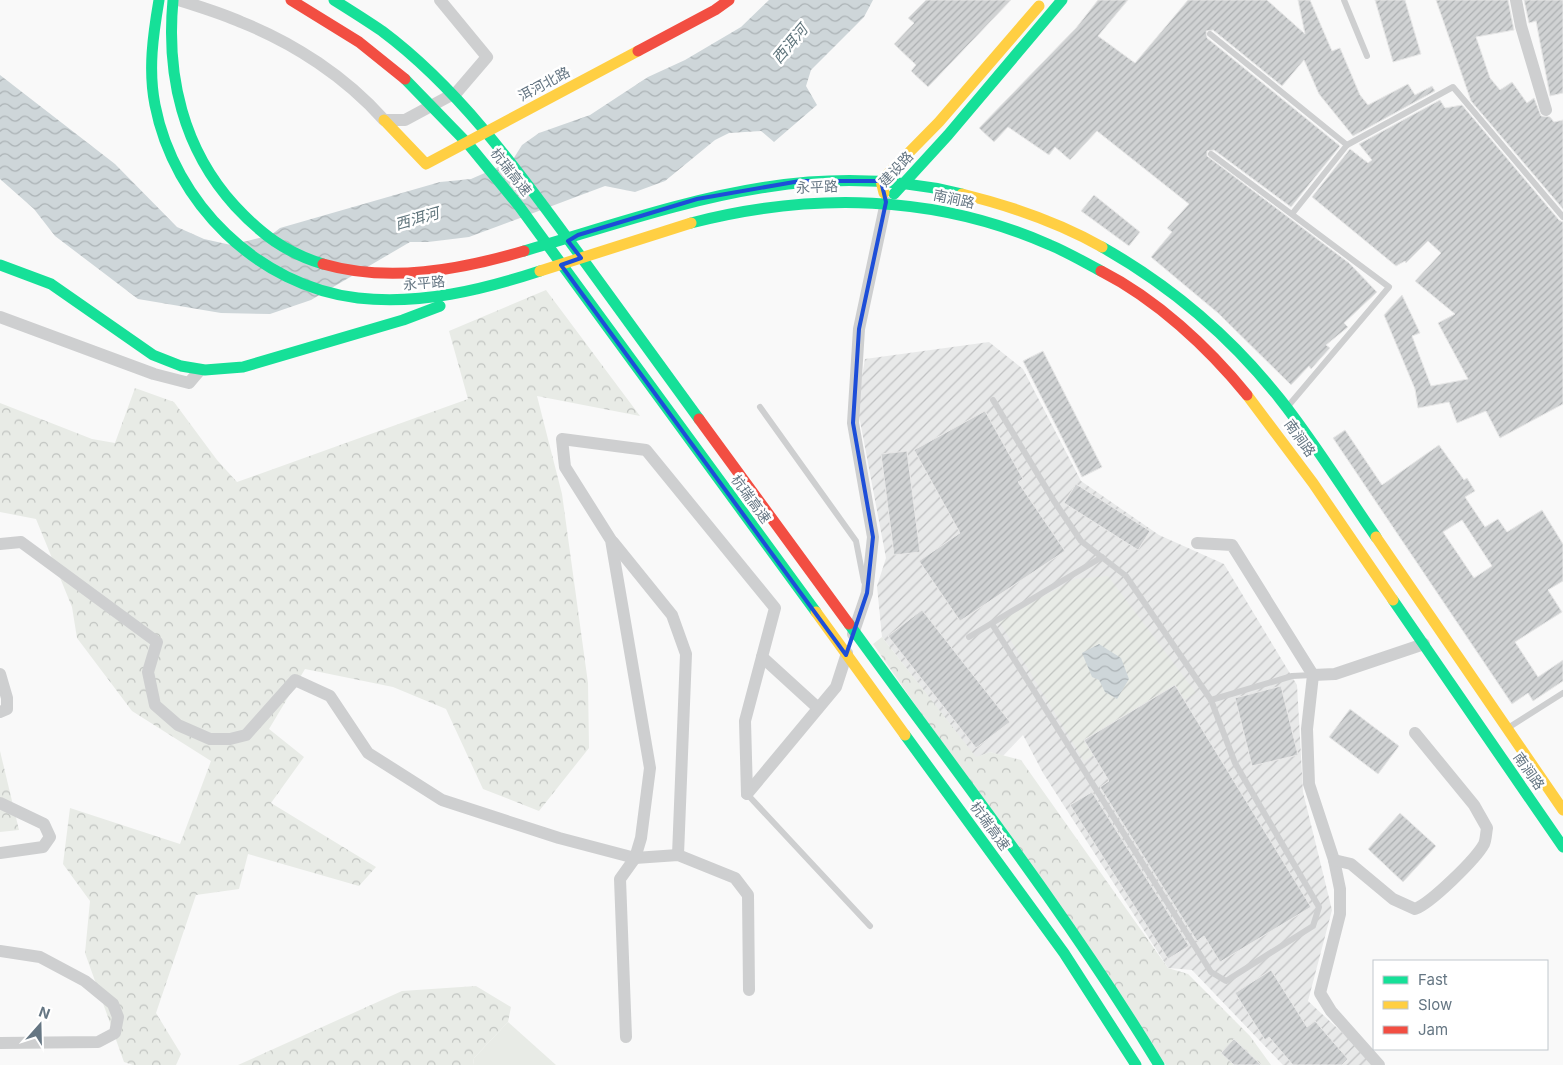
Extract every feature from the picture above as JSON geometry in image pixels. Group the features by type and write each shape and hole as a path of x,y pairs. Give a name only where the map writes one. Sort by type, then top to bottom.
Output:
{"main road":[{"name":"永平路","path":"159,0 151,53 151,90 164,140 188,187 203,209 241,248 290,279 318,289 348,297 381,300 408,300 454,295 492,287 653,234 736,212 802,202 886,202"},
{"name":"永平路","path":"173,0 170,23 174,80 188,131 205,167 223,194 257,229 300,256 325,265 353,272 382,275 415,275 450,270 487,262 675,205 730,191 800,181 886,182"},
{"name":"杭瑞高速","path":"291,0 319,14 382,58 444,115 473,148 519,206 1064,954 1136,1065"},
{"name":"杭瑞高速","path":"334,0 398,44 458,101 489,136 535,194 1080,942 1119,999 1159,1065"},
{"name":"洱河北路","path":"384,120 426,164 700,18 729,0"},
{"name":"建设路","path":"886,202 886,182 1044,0"},
{"name":"建设路","path":"886,202 948,135 1062,0"},
{"name":"南涧路","path":"886,182 949,191 1008,206 1064,228 1118,256 1169,290 1217,330 1239,352 1286,407 1563,810"},
{"name":"南涧路","path":"886,202 954,214 1029,236 1107,274 1180,326 1224,367 1266,415 1563,847"},
{"path":"0,265 29,274 50,284 153,355 181,366 200,370 231,369 403,320 492,287 578,234"}],"street":[{"path":"179,0 241,22 328,69 367,100 384,120 406,120 457,92 487,57 440,0"},
{"path":"1516,0 1521,26 1546,110"},
{"path":"747,794 836,687 867,593 873,536 852,422 859,329 886,202"},
{"path":"0,317 154,374 189,383 200,370"},
{"path":"678,855 686,654 672,616 611,540 565,467 562,439 646,450 775,608 745,721 747,794"},
{"path":"611,540 650,768 641,838 635,858 620,878 626,1037"},
{"path":"0,544 22,542 157,642 148,672 155,705 178,725 210,739 230,739 246,735 295,680 330,696 368,753 442,800 559,838 635,858 678,855 735,878 748,895 749,990"},
{"path":"1197,543 1232,545 1313,675 1307,729 1309,784 1334,860 1340,889 1340,914 1320,993 1330,1011 1379,1065"},
{"path":"1313,675 1335,674 1424,644"},
{"path":"762,658 818,708"},
{"path":"0,674 7,698 7,709 0,712"},
{"path":"1334,860 1351,864 1393,899 1415,908 1422,906 1444,888 1484,844 1487,828 1474,805 1415,732"},
{"path":"0,803 44,824 50,837 43,847 0,853"},
{"path":"0,951 40,957 85,981 113,1004 118,1017 115,1034 98,1042 0,1043"}],"lane":[{"path":"1344,0 1367,56"},
{"path":"1210,34 1347,145"},
{"path":"1292,214 1347,145 1453,87 1563,218"},
{"path":"1211,154 1389,287 1286,407"},
{"path":"992,624 1211,972 1226,980 1313,926 1319,907 1235,763 1210,700 1126,576 1081,541 1054,502 993,400"},
{"path":"760,408 856,541 867,593"},
{"path":"969,637 1102,557"},
{"path":"1210,700 1292,676 1313,675"},
{"path":"1508,729 1563,693"},
{"path":"747,794 870,926"}],"highlighted area":[{"path":"800,181 881,181 886,202 859,329 853,423 873,537 867,593 846,655 561,265 581,258 568,241 578,235 697,199"}],"shaded area":[{"path":"989,342 1023,369 1081,481 1159,535 1224,564 1297,685 1303,792 1332,910 1308,1001 1376,1064 1283,1065 1192,970 1168,968 1043,773 1023,735 1003,756 990,752 976,758 882,637 877,586 886,558 857,405 865,359"}],"green space":[{"path":"546,290 640,416 537,396 562,494 588,683 589,748 539,811 483,789 446,709 393,687 305,669 269,729 304,757 271,803 376,867 359,886 248,854 239,889 196,895 156,1013 181,1054 176,1065 133,1065 124,1062 85,953 90,901 63,864 70,808 180,844 211,761 132,711 77,638 72,607 36,519 0,512 0,403 92,439 115,443 135,388 174,402 217,460 237,482 468,399 449,331"},
{"path":"1108,576 1196,693 1084,761 999,621 1075,579"},
{"path":"882,637 976,757 990,752 1021,760 1168,968 1188,974 1250,1036 1271,1065 1166,1065 873,644"},
{"path":"0,751 19,830 0,832"},
{"path":"476,986 511,1007 508,1022 474,1058 473,1065 238,1065 402,991"},
{"path":"508,1022 556,1065 473,1065 474,1058"}],"water":[{"name":"西洱河","path":"769,0 873,0 864,17 811,70 806,86 817,105 774,142 761,131 729,133 715,140 665,181 635,192 605,186 469,237 428,242 410,242 311,300 270,314 221,313 138,299 55,236 34,209 0,179 0,75 115,164 177,227 204,239 231,245 271,235 280,228 440,182 471,179 512,161 522,145 539,133 590,115 648,77 685,60 741,27"},
{"path":"1099,644 1121,658 1129,679 1117,699 1105,692 1099,680 1092,677 1082,653"}],"building":[{"path":"926,0 1011,0 928,87 911,71 916,65 894,44 914,23 908,18"},
{"path":"1098,0 1128,0 1098,36 1135,63 1188,0 1267,0 1305,34 1298,0 1310,0 1332,51 1340,48 1360,95 1368,105 1408,84 1415,95 1432,86 1435,91 1353,136 1319,94 1304,60 1282,86 1213,30 1206,31 1207,38 1340,146 1291,207 1214,150 1207,151 1207,156 1349,263 1377,292 1344,323 1348,327 1326,345 1330,348 1311,369 1309,366 1291,385 1218,313 1151,257 1172,232 1167,228 1189,204 1097,131 1070,160 1055,147 1049,155 1008,127 994,142 979,128 1076,28"},
{"path":"1375,0 1405,0 1421,54 1393,62"},
{"path":"1436,0 1508,0 1514,30 1476,37 1490,78 1500,90 1512,82 1527,103 1534,98 1541,116 1550,117 1554,122 1563,120 1563,209 1471,101"},
{"path":"1524,0 1563,0 1563,93 1550,96 1536,21 1529,23"},
{"path":"1440,100 1445,108 1462,105 1559,220 1563,222 1563,404 1500,438 1486,411 1457,423 1449,402 1418,408 1415,389 1384,315 1402,295 1420,333 1412,336 1431,386 1468,379 1438,323 1455,314 1415,281 1441,253 1428,241 1406,263 1405,261 1396,266 1312,197 1350,149 1368,163 1372,160 1359,144"},
{"path":"1094,195 1140,232 1129,246 1081,211"},
{"path":"1043,351 1102,467 1082,477 1023,361"},
{"path":"985,411 1023,479 1018,482 1065,551 960,621 919,561 960,533 914,450"},
{"path":"1345,430 1382,485 1439,445 1464,480 1467,478 1475,491 1465,497 1485,527 1498,519 1507,532 1542,510 1563,544 1563,581 1548,590 1562,612 1515,642 1538,677 1563,660 1563,681 1533,701 1528,693 1512,704 1333,438","holes":["1462,520 1492,566 1474,578 1443,532"]},
{"path":"907,451 920,552 894,555 881,454"},
{"path":"1076,484 1150,531 1138,550 1064,503"},
{"path":"922,610 1010,722 976,748 888,636"},
{"path":"1175,685 1311,907 1220,962 1204,936 1197,941 1100,787 1109,781 1084,740"},
{"path":"1281,686 1298,755 1252,766 1235,698"},
{"path":"1350,709 1399,746 1378,774 1329,737"},
{"path":"1092,792 1189,946 1168,959 1070,805"},
{"path":"1400,813 1436,846 1403,882 1368,849"},
{"path":"1271,970 1307,1027 1315,1021 1348,1059 1342,1065 1293,1065 1269,1037 1265,1040 1235,993"},
{"path":"1234,1039 1261,1065 1234,1065 1221,1053"}],"traffic: fast":[{"path":"159,0 153,39 152,79 155,105 165,141 181,175 201,206 226,234 255,258 287,277 321,290 358,298 381,300 428,298 473,290 540,271"},
{"path":"173,0 172,56 176,84 182,110 202,160 217,184 235,206 265,234 297,254 323,264"},
{"path":"334,0 382,31 411,54 464,107 535,194 699,419"},
{"path":"894,194 948,135 1062,0"},
{"path":"405,79 469,145 519,206 816,612"},
{"path":"524,251 686,204 739,192 793,184 848,180 904,183 962,194"},
{"path":"691,223 736,213 782,206 872,203 918,207 1006,228 1076,257 1101,271"},
{"path":"1102,247 1152,278 1176,296 1220,334 1261,376 1293,416 1376,537"},
{"path":"0,265 51,284 153,355 181,366 205,370 243,367 403,320 440,306"},
{"path":"1393,600 1563,847"},
{"path":"849,624 1048,896 1159,1065"},
{"path":"905,735 1064,953 1136,1065"}],"traffic: slow":[{"path":"884,193 881,181 939,122 1039,6"},
{"path":"384,120 426,164 638,51"},
{"path":"962,194 1034,216 1102,247"},
{"path":"540,271 691,223"},
{"path":"1247,395 1313,483 1393,600"},
{"path":"1376,537 1563,810"},
{"path":"816,612 905,735"}],"traffic: jam":[{"path":"291,0 359,42 405,79"},
{"path":"638,51 715,10 729,0"},
{"path":"323,264 373,273 424,272 474,264 524,251"},
{"path":"1101,271 1142,295 1180,326 1215,359 1247,395"},
{"path":"699,419 849,624"}]}
